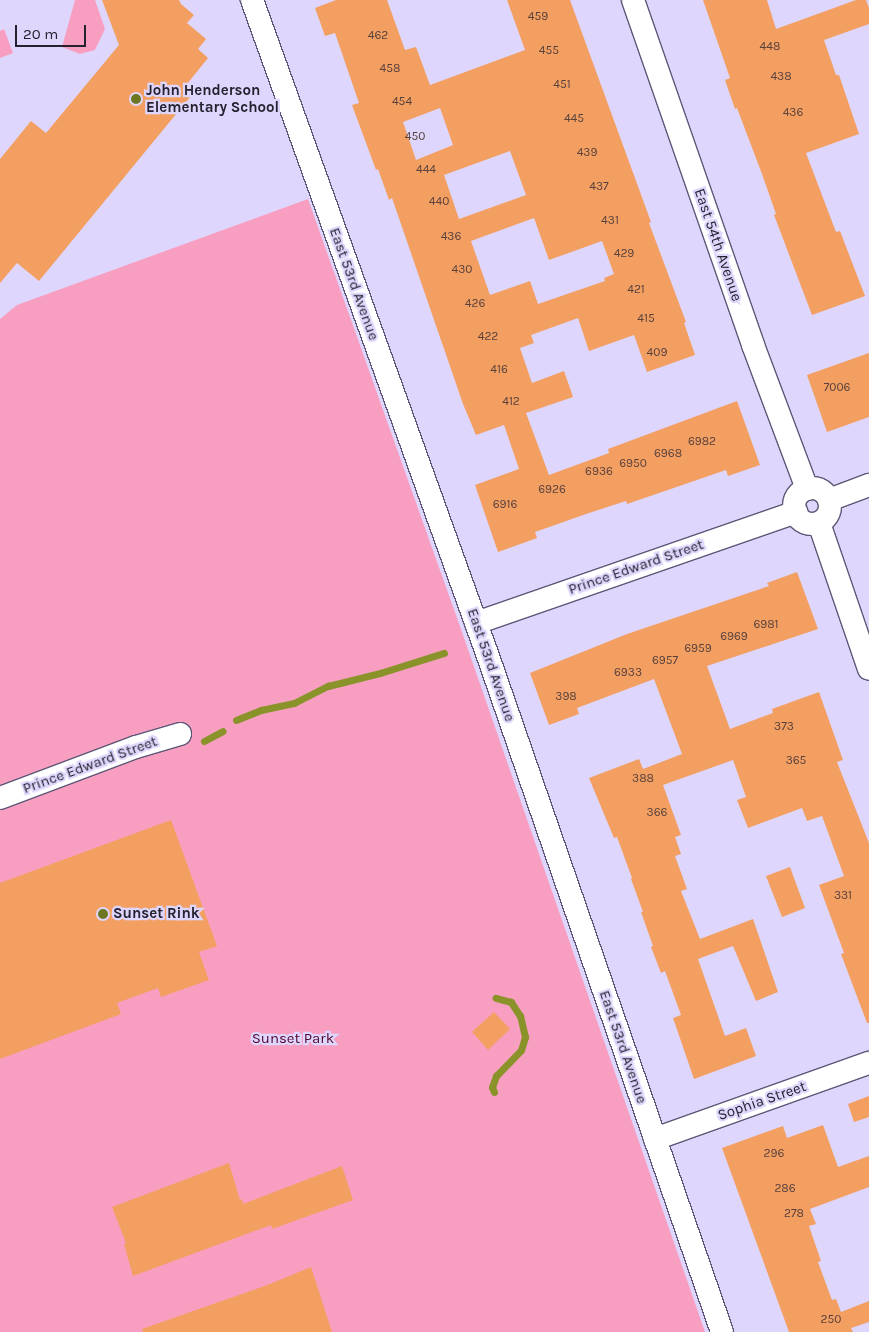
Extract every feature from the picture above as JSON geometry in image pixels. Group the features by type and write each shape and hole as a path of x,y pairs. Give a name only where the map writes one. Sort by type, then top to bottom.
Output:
{"street":[{"name":"East 53rd Avenue","path":"252,0 476,622 722,1332"},
{"name":"East 54th Avenue","path":"633,0 753,345 807,489"},
{"path":"829,500 869,485"},
{"path":"807,489 818,489 827,495 829,500 830,506 827,516 819,523 814,524 803,521 796,512 795,501 807,489"},
{"name":"Prince Edward Street","path":"476,622 796,512"},
{"path":"819,523 869,668"},
{"name":"Prince Edward Street","path":"0,798 136,747 180,734"},
{"name":"Sophia Street","path":"655,1139 869,1063"}],"green space":[{"path":"75,0 95,0 105,29 95,50 80,54 62,47"},
{"path":"4,29 13,53 0,58 0,31"},
{"name":"Sunset Park","path":"308,199 462,632 705,1332 0,1332 0,319 17,305"}],"building":[{"path":"102,0 179,0 194,15 187,23 206,39 198,49 208,58 187,84 195,91 39,281 17,263 0,283 0,159 31,121 46,133 119,45"},
{"path":"336,0 387,0 405,50 416,47 430,85 525,50 507,0 570,0 651,222 649,223 686,322 684,323 695,355 647,372 634,335 589,351 578,318 531,335 534,343 520,348 532,383 564,371 573,397 526,413 549,475 609,453 608,449 737,401 760,465 728,476 726,470 627,504 626,501 589,513 535,532 537,538 498,552 475,485 519,469 504,425 476,435 463,404 392,198 389,200 378,169 376,170 352,105 359,103 335,33 325,36 315,8","holes":["440,108 453,145 416,160 403,122","510,151 526,195 459,219 444,175","534,218 549,260 602,241 614,274 604,278 605,281 538,304 530,281 490,295 471,241"]},
{"path":"703,0 767,0 776,29 856,0 866,0 869,8 869,24 824,40 836,75 839,75 859,134 806,153 836,232 840,231 865,296 812,315 774,215 776,214 762,174 737,108 735,109 725,80 730,78"},
{"path":"869,353 869,417 827,432 807,375"},
{"path":"797,572 818,629 707,666 730,729 773,713 772,709 819,692 843,760 837,762 869,843 869,1023 867,1023 841,954 844,953 819,885 844,876 822,816 807,821 802,808 748,828 737,800 746,797 733,760 663,785 681,835 675,837 681,854 675,856 687,889 681,891 700,939 753,919 778,992 756,1001 733,946 698,959 725,1036 746,1028 756,1056 694,1079 673,1018 681,1015 665,971 661,973 651,947 653,946 641,912 643,912 617,837 614,838 589,778 639,759 643,769 682,754 654,679 577,708 579,714 549,725 530,673 627,634 769,586 767,583"},
{"name":"Sunset Rink","path":"171,820 217,946 199,952 209,980 161,997 158,988 117,1003 121,1014 0,1059 0,883"},
{"path":"790,867 805,908 782,917 766,876"},
{"path":"494,1012 510,1029 488,1050 472,1032"},
{"path":"869,1096 869,1117 854,1122 848,1104"},
{"path":"823,1125 838,1167 869,1156 869,1187 810,1209 816,1224 809,1226 821,1261 818,1262 832,1300 836,1299 841,1312 869,1301 869,1322 851,1328 853,1332 789,1332 722,1148 783,1126 787,1138"},
{"path":"229,1163 240,1200 242,1199 243,1204 342,1166 353,1200 272,1229 271,1225 133,1276 124,1244 126,1243 112,1207"},
{"path":"311,1267 332,1332 143,1332 142,1329 270,1284"}],"waterway":[{"path":"236,720 261,710 294,703 328,686 380,673 444,653"},
{"path":"204,741 223,731"},
{"path":"494,1092 492,1087 496,1076 521,1050 525,1037 520,1016 511,1002 496,998"}],"place":[{"name":"John Henderson Elementary School","path":"136,99"},
{"name":"Sunset Rink","path":"103,914"}]}
